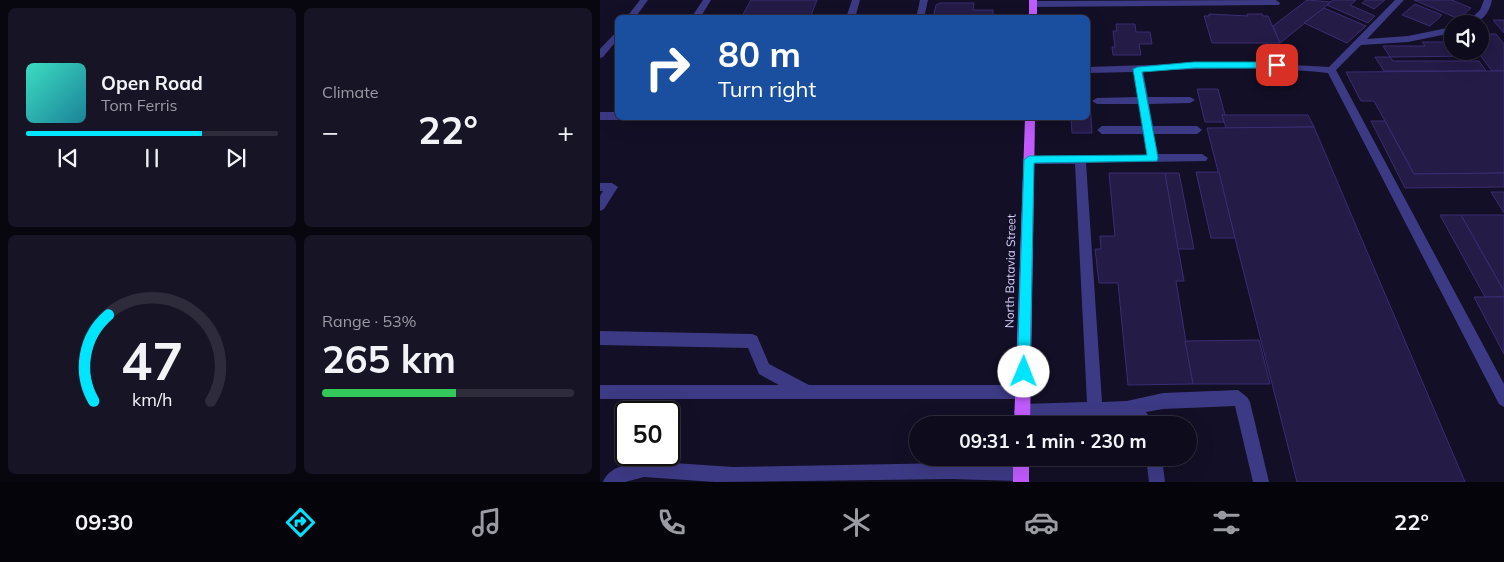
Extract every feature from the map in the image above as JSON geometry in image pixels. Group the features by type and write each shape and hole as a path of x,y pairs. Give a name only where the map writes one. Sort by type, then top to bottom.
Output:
{"main road":[{"path":"1033,2 1033,15"},
{"name":"North Batavia Street","path":"1022,416 1030,120"}],"lane":[{"path":"632,15 644,0"},
{"path":"697,15 706,0"},
{"path":"851,15 856,0"},
{"path":"921,15 924,0"},
{"path":"1331,70 1400,0"},
{"path":"1482,15 1487,8 1488,0"},
{"path":"1033,2 1276,2"},
{"path":"1359,42 1408,38 1444,31"},
{"path":"600,55 615,37"},
{"path":"1090,70 1194,65 1294,65 1331,70"},
{"path":"1138,69 1153,158"},
{"path":"1331,70 1504,399"},
{"path":"1097,101 1190,100"},
{"path":"600,116 615,116"},
{"path":"1102,130 1197,130"},
{"path":"1080,158 1095,409"},
{"path":"1029,160 1202,158"},
{"path":"600,187 612,187 600,206"},
{"path":"600,338 752,341 764,369 808,392"},
{"path":"600,392 1023,392"},
{"path":"1044,416 1095,409 1127,409 1163,400 1238,398 1242,402 1261,482"},
{"path":"1127,409 1138,416"},
{"path":"1155,466 1157,482"},
{"path":"611,482 623,472 644,469 733,474 765,478 920,477 1021,471"}],"building":[{"path":"751,0 817,0 811,15 743,15"},
{"path":"1307,0 1331,2 1280,43 1273,26"},
{"path":"1333,0 1356,0 1350,5 1375,16 1368,23 1327,5"},
{"path":"1366,0 1385,0 1374,9 1362,3"},
{"path":"1414,0 1452,0 1471,8 1463,15 1450,15"},
{"path":"940,3 974,3 973,10 993,10 993,15 934,15 936,5"},
{"path":"1415,4 1442,15 1430,26 1402,15"},
{"path":"1324,8 1366,26 1347,43 1304,23"},
{"path":"1209,14 1248,16 1247,14 1262,14 1263,16 1268,16 1280,43 1212,43 1204,16 1209,16"},
{"path":"1493,20 1504,20 1504,33"},
{"path":"1116,24 1135,24 1136,32 1150,32 1152,44 1139,44 1141,55 1113,55 1112,47 1115,47 1113,31 1117,31"},
{"path":"1489,34 1496,34 1504,44 1504,71 1492,71 1484,60 1489,60"},
{"path":"1422,42 1444,42 1444,56 1390,57 1383,46 1425,46"},
{"path":"1375,57 1390,57 1393,61 1479,61 1486,71 1384,71"},
{"path":"1504,71 1504,173 1414,174 1374,101 1361,101 1346,72"},
{"path":"1197,89 1218,89 1225,115 1222,115 1224,122 1205,122"},
{"path":"1090,102 1092,133 1072,133 1071,120 1090,120"},
{"path":"1222,115 1308,115 1314,127 1226,128"},
{"path":"1371,121 1385,121 1414,174 1504,173 1504,187 1405,188"},
{"path":"1314,127 1465,482 1297,482 1207,128"},
{"path":"1196,172 1219,172 1235,238 1211,238"},
{"path":"1109,173 1165,173 1184,281 1176,281 1193,384 1128,385 1118,283 1099,283 1095,249 1101,249 1100,236 1115,236"},
{"path":"1165,173 1179,173 1194,249 1178,249"},
{"path":"1491,192 1504,192 1504,213"},
{"path":"1440,215 1461,215 1504,291 1504,297 1485,297"},
{"path":"1461,215 1504,215 1504,291"},
{"path":"1474,297 1504,297 1504,354"},
{"path":"1259,340 1270,384 1193,384 1185,341"}],"route":[{"path":"1024,372 1029,160 1153,158 1138,69 1194,65 1277,65"}]}
